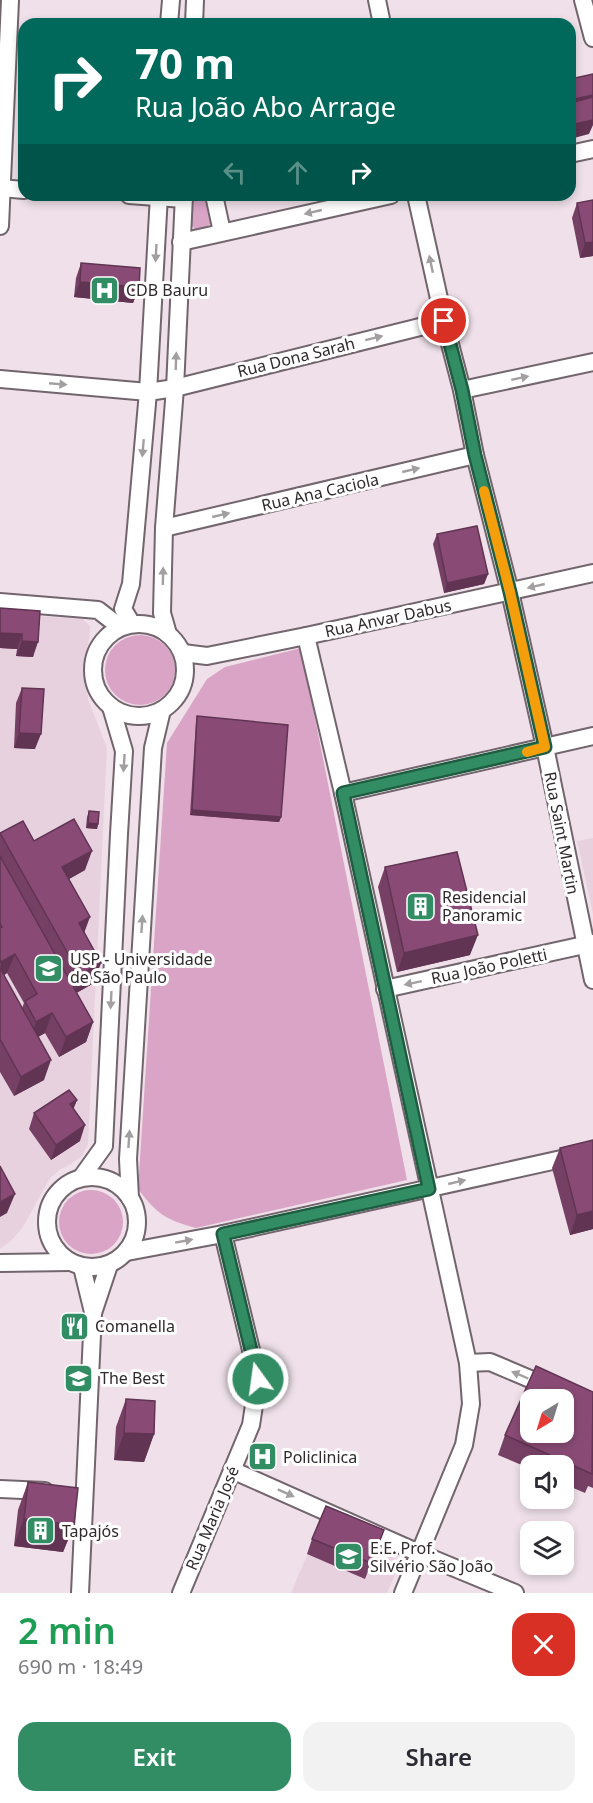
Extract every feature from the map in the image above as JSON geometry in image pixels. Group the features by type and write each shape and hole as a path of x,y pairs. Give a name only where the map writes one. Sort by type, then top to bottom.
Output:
{"street":[{"path":"0,226 10,0"},
{"path":"170,18 171,0"},
{"path":"194,18 195,0"},
{"path":"377,0 381,18"},
{"path":"583,0 593,38"},
{"path":"576,153 593,149"},
{"path":"1,189 18,190"},
{"path":"126,626 123,609 131,584 148,392 159,201"},
{"path":"168,634 162,613 164,528 175,387 184,201"},
{"path":"215,201 222,232"},
{"path":"181,242 364,201"},
{"name":"Rua Saint Martin","path":"417,201 545,747 589,944 593,980"},
{"name":"Rua Dona Sarah","path":"0,379 148,392 444,321"},
{"path":"462,390 593,362"},
{"name":"Rua Ana Caciola","path":"164,528 475,455"},
{"name":"Rua Anvar Dabus","path":"183,653 207,656 593,573"},
{"path":"0,602 98,610 126,626"},
{"path":"144,624 157,627 168,634 183,653 185,663 184,683 174,701 153,714 139,716 124,713 111,706 100,695 94,680 93,664 98,649 107,636 126,626 144,624"},
{"path":"306,636 343,793 468,1363 471,1404 464,1445 403,1593"},
{"path":"81,1178 104,1146 124,752 111,706"},
{"path":"130,1198 128,1159 153,748 162,710"},
{"path":"343,793 593,736"},
{"name":"Rua João Poletti","path":"385,989 589,944"},
{"path":"0,1263 76,1264 96,1268 109,1264 127,1252 223,1234 593,1152"},
{"path":"93,1313 76,1264 58,1252 49,1239 46,1224 48,1208 55,1194 67,1184 81,1178 95,1177 109,1180 121,1187 130,1198 136,1211 137,1225 134,1239 127,1252"},
{"name":"Rua Maria José","path":"181,1593 251,1425 258,1379 223,1234"},
{"path":"80,1593 93,1313 109,1264"},
{"path":"468,1363 490,1362 553,1389"},
{"path":"232,1470 515,1593"},
{"path":"0,1489 85,1493"}],"shaded area":[{"path":"193,201 207,201 213,221 206,228 196,231 191,224"},
{"name":"USP - Universidade de São Paulo","path":"0,614 83,619 90,626 84,658 88,699 107,748 88,1144 82,1156 50,1178 23,1227 11,1241 0,1249"},
{"path":"147,635 160,641 169,650 173,656 175,670 173,684 165,695 154,703 133,705 115,695 107,684 105,663 115,645 126,637"},
{"path":"301,648 407,1180 196,1228 163,1215 138,1189 167,743 207,679 225,667"},
{"path":"593,838 593,914 577,841"},
{"path":"91,1190 103,1192 114,1199 121,1210 123,1222 121,1234 114,1245 103,1252 91,1254 79,1252 68,1245 61,1234 59,1222 61,1210 68,1199 79,1192"},
{"name":"E.E. Prof. Silvério São João","path":"322,1520 391,1554 397,1570 387,1593 291,1593"}],"building":[{"path":"593,74 593,95 576,99 576,78"},
{"path":"593,97 593,120 576,124 576,101"},
{"path":"593,200 593,242 585,243 577,203"},
{"path":"81,263 140,268 139,287 80,282"},
{"path":"477,526 488,574 447,583 437,534"},
{"path":"0,608 40,611 38,642 22,641 22,634 0,633"},
{"path":"22,688 44,689 41,734 19,733"},
{"path":"197,716 288,725 281,817 192,810"},
{"path":"89,811 99,812 98,824 88,823"},
{"path":"74,819 92,851 62,867 90,917 79,923 101,963 80,975 0,833 23,821 34,841"},
{"name":"Residencial Panoramic","path":"457,852 478,935 404,953 385,867"},
{"path":"0,856 93,1022 66,1037 52,1013 36,1022 25,1001 37,994 15,954 1,962 0,960 0,928 2,927 0,923"},
{"path":"0,968 51,1060 21,1077 0,1039"},
{"path":"69,1090 77,1100 70,1104 85,1125 56,1145 34,1113"},
{"path":"593,1140 593,1211 577,1215 560,1148"},
{"path":"0,1166 15,1194 0,1202"},
{"path":"536,1366 593,1392 592,1474 574,1466 574,1455 550,1455 523,1443 574,1443 574,1389 526,1389"},
{"path":"126,1399 155,1401 154,1434 124,1433"},
{"path":"520,1402 520,1442 505,1435"},
{"path":"28,1482 78,1488 74,1525 24,1519"},
{"path":"326,1506 384,1530 371,1563 312,1539"}],"slow traffic":[{"path":"484,491 510,592 545,747 527,752"}],"place":[{"name":"CDB Bauru","path":"105,290"},
{"name":"Residencial Panoramic","path":"421,906"},
{"name":"USP - Universidade de São Paulo","path":"49,968"},
{"name":"Comanella","path":"74,1326"},
{"name":"The Best","path":"79,1378"},
{"name":"Policlinica","path":"262,1457"},
{"name":"Tapajós","path":"41,1531"},
{"name":"E.E. Prof. Silvério São João","path":"349,1557"}],"route":[{"path":"258,1379 223,1234 429,1189 343,793 545,747 444,321"}]}
